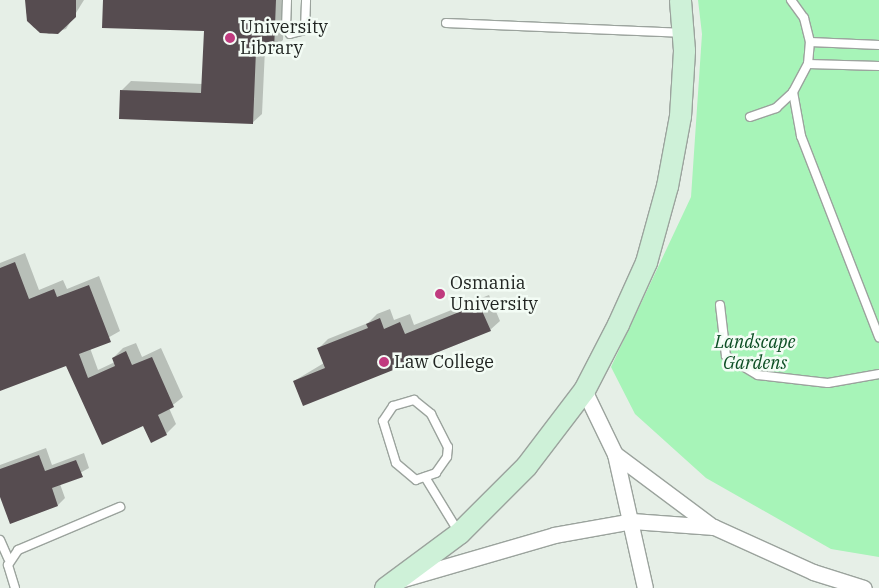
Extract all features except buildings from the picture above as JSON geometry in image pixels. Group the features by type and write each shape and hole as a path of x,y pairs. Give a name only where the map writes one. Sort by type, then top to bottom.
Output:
{"main road":[{"path":"393,586 459,533 526,466 584,390 652,243 680,116 682,33 680,0"}],"street":[{"path":"584,390 615,454 632,521 645,588"},
{"path":"615,454 714,527 813,572 864,588"},
{"path":"393,586 554,535 632,521 714,527"}],"lane":[{"path":"287,0 286,28 290,34 305,30 306,0"},
{"path":"750,117 776,108 793,92 808,64 810,42 804,18 791,0"},
{"path":"446,23 682,33"},
{"path":"810,42 879,45"},
{"path":"808,64 879,66"},
{"path":"793,92 801,136 879,337"},
{"path":"720,305 726,356 758,375 828,383 879,374"},
{"path":"403,401 423,405 448,447 444,464 425,477 416,480 401,471 384,431 388,412 403,401"},
{"path":"425,477 459,533"},
{"path":"8,558 34,541 120,507"},
{"path":"0,540 8,558 15,588"}],"green space":[{"name":"Landscape Gardens","path":"698,0 879,0 879,557 831,549 706,478 635,414 611,367 691,197 702,34"}],"place":[{"name":"University Library","path":"230,38"},
{"name":"Osmania University","path":"440,294"},
{"name":"Law College","path":"384,362"}]}
